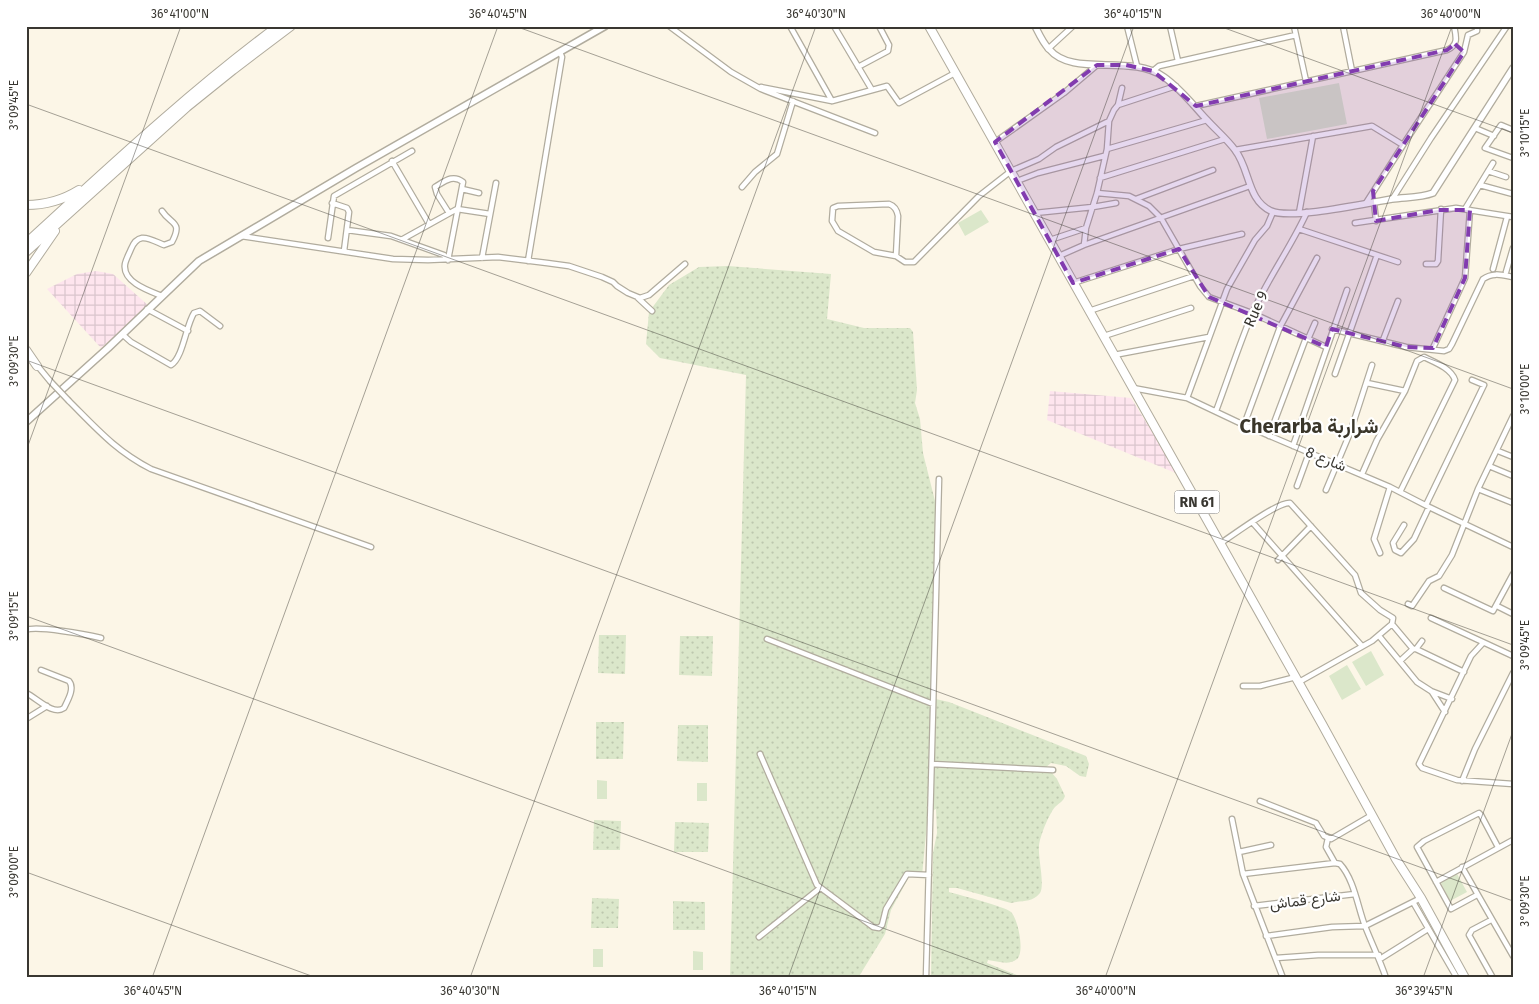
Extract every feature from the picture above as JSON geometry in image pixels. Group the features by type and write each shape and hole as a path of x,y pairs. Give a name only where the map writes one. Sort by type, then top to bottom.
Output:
{"main road":[{"path":"26,242 198,89 278,26"},
{"path":"26,252 187,107 291,26"},
{"path":"26,422 198,261 356,168 605,26"},
{"name":"RN 61","path":"929,26 1298,680 1396,859 1421,898 1465,978"},
{"path":"26,205 52,202 71,195 101,175"},
{"path":"26,273 50,236 68,215"},
{"path":"26,350 37,366"},
{"path":"26,360 37,366"}],"street":[{"path":"669,26 731,72 753,85 875,133"},
{"path":"790,26 832,101"},
{"path":"834,26 872,90"},
{"path":"858,67 888,51 889,45 879,26"},
{"path":"1035,26 1048,49 1066,60 1084,64 1137,66 1154,71 1176,86 1235,150 1259,202 1273,212 1299,213 1435,192 1465,141 1513,68"},
{"path":"1048,49 1074,26"},
{"path":"1127,26 1137,66"},
{"path":"1170,26 1178,61"},
{"path":"1294,26 1306,81"},
{"path":"1344,26 1352,71"},
{"path":"1196,106 1448,50 1455,44 1454,26"},
{"path":"1366,203 1464,52 1468,35 1477,31 1477,26"},
{"path":"1393,198 1507,26"},
{"path":"1154,71 1158,66 1296,35"},
{"path":"1455,44 1464,52"},
{"path":"528,261 562,57 560,52"},
{"path":"995,142 1064,93 1097,65"},
{"path":"753,85 832,101 887,86 899,103 955,73"},
{"path":"1118,105 1176,86"},
{"path":"1084,245 1086,228 1097,193 1107,148 1109,121 1118,105 1122,88"},
{"path":"742,187 755,172 776,154 793,101"},
{"path":"1107,148 1207,120"},
{"path":"896,256 898,216 892,205 838,206 833,208 832,221 838,231 874,252 896,256 905,262 911,263 917,260 979,196 1010,171 1039,159 1056,147 1109,121"},
{"path":"1513,130 1501,125 1485,148 1513,158"},
{"path":"1235,150 1372,126 1403,145"},
{"path":"1475,128 1494,136"},
{"path":"1299,213 1313,136"},
{"path":"1100,178 1225,139"},
{"path":"328,238 334,196 412,151"},
{"path":"1018,181 1038,173 1104,156"},
{"path":"392,161 430,224"},
{"path":"1433,348 1465,278 1467,210 1493,163"},
{"path":"1136,199 1213,170"},
{"path":"1488,171 1506,176"},
{"path":"448,260 464,182 458,178 450,178 435,187 437,194 449,213"},
{"path":"482,258 496,183"},
{"path":"1480,185 1513,194"},
{"path":"1059,256 1084,245 1250,186"},
{"path":"462,189 479,193"},
{"path":"1097,193 1129,196 1149,206 1161,218 1204,293 1221,303 1252,313 1326,347"},
{"path":"1374,202 1376,221"},
{"path":"332,203 347,208 349,212 344,251"},
{"path":"1034,213 1093,208 1116,203"},
{"path":"403,240 458,209 490,214"},
{"path":"1426,264 1436,264 1438,261 1441,210"},
{"path":"1356,223 1441,210 1467,210 1510,217 1493,269"},
{"path":"162,211 165,216 173,220 177,227 177,233 172,242 164,245 146,238 138,239 133,244 125,269 128,276 140,286 162,296"},
{"path":"1186,398 1221,303 1240,265 1255,240 1267,226 1273,212"},
{"name":"Rue 9","path":"1216,411 1252,313 1277,263 1299,229 1307,212"},
{"path":"1050,240 1086,228"},
{"path":"1299,229 1398,262"},
{"path":"347,230 391,236 444,256 448,260"},
{"path":"1073,283 1179,249 1242,234"},
{"path":"241,236 393,259 448,260 498,257 569,266 613,282 637,297 652,311"},
{"path":"1506,272 1513,248"},
{"path":"1335,374 1377,255"},
{"path":"1244,425 1280,327 1318,258"},
{"path":"637,297 649,295 685,264"},
{"path":"1332,329 1406,347 1433,348 1444,351 1449,349 1484,279 1489,274 1513,278"},
{"path":"1089,311 1194,276"},
{"path":"1293,446 1347,290"},
{"path":"1383,340 1398,301"},
{"path":"1104,336 1191,308"},
{"path":"147,309 188,332"},
{"path":"122,334 131,342 171,365 174,363 188,332 189,321 194,312 198,311 220,326"},
{"path":"1269,436 1307,338 1315,323"},
{"path":"1114,354 1209,337"},
{"path":"26,354 69,402 111,443 131,459 151,469 371,547"},
{"path":"1362,474 1377,440 1405,391 1417,361 1424,357 1447,369 1454,376 1455,380 1400,492"},
{"path":"1326,490 1350,433 1372,365"},
{"path":"1404,525 1392,543 1395,550 1402,553 1414,539 1427,506 1484,385 1472,380"},
{"path":"1367,383 1405,391"},
{"name":"شارع 8","path":"1133,388 1186,398 1269,436 1390,486 1464,525 1513,547"},
{"path":"1408,604 1412,606 1429,581 1439,576 1452,555 1478,489 1498,451 1513,416"},
{"path":"1498,451 1513,457"},
{"path":"1297,486 1309,453"},
{"path":"1489,466 1513,476"},
{"path":"926,978 939,479"},
{"path":"1380,553 1374,539 1390,486"},
{"path":"1478,489 1513,503"},
{"path":"1220,543 1253,523 1266,512 1287,502 1294,505 1355,575 1361,593 1380,610 1393,618 1392,624 1379,636 1298,680 1260,686 1243,686"},
{"path":"1253,523 1362,646"},
{"path":"1278,560 1284,556 1311,526"},
{"path":"1444,588 1491,611 1495,610 1513,574"},
{"path":"1497,606 1513,614"},
{"path":"1431,618 1513,656"},
{"path":"1392,624 1415,649 1464,672"},
{"path":"26,630 39,628 101,638"},
{"path":"1379,636 1417,682 1431,691 1452,698"},
{"path":"766,639 933,704"},
{"path":"1400,661 1422,641"},
{"path":"1483,642 1472,656 1419,764 1422,768 1462,781 1513,784"},
{"path":"26,693 56,711 64,708 72,686 69,681 41,670"},
{"path":"1462,781 1475,749 1513,673"},
{"path":"1431,691 1445,712"},
{"path":"26,719 47,706"},
{"path":"760,754 817,885 873,927 879,928 882,925 886,909 908,874 929,875"},
{"path":"932,764 1053,770"},
{"path":"1260,801 1316,823 1324,836 1331,839 1372,815"},
{"path":"1477,895 1451,908 1418,847 1424,841 1479,813 1482,815 1498,847"},
{"path":"1232,819 1243,874 1283,978"},
{"path":"1328,838 1326,847 1335,864"},
{"path":"1436,882 1513,840"},
{"path":"1239,852 1271,845"},
{"path":"1243,874 1340,864 1355,894 1365,926 1386,978"},
{"path":"1462,867 1513,956"},
{"path":"759,937 820,888"},
{"name":"شارع قماش","path":"1254,906 1355,894"},
{"path":"1266,936 1332,927 1365,926 1421,898"},
{"path":"1413,902 1457,978"},
{"path":"1491,920 1472,930 1469,935 1493,978"},
{"path":"1276,958 1318,955 1379,957 1428,929"}],"highlighted area":[{"path":"1455,44 1464,52 1373,191 1376,221 1438,210 1470,210 1465,278 1433,348 1406,347 1332,329 1326,347 1209,297 1179,249 1073,283 995,142 1097,65 1126,65 1153,71 1196,106 1447,50"}],"shaded area":[{"path":"96,271 113,274 149,306 101,348 47,289 77,274"},
{"path":"1050,391 1131,398 1178,474 1047,420"}],"green space":[{"path":"1339,83 1347,124 1267,139 1259,98"},
{"path":"981,210 989,222 965,236 958,223"},
{"path":"728,266 831,274 827,319 864,328 910,328 913,332 917,390 915,403 920,419 923,453 936,505 931,698 949,702 1086,756 1089,764 1086,777 1080,776 1066,766 1051,763 1043,772 1052,773 1065,796 1053,810 1039,843 1042,884 1040,893 1037,896 1030,900 1011,903 957,888 949,888 949,892 992,904 1011,912 1016,921 1020,936 1019,955 1017,959 1010,962 988,960 987,963 1024,978 931,978 933,853 937,833 936,809 928,813 922,876 910,875 891,910 885,934 858,978 730,978 746,375 660,358 646,344 649,312 669,285 699,267"},
{"path":"599,635 626,635 625,674 598,673"},
{"path":"680,636 713,636 712,676 679,675"},
{"path":"1371,651 1384,675 1366,686 1352,662"},
{"path":"1347,665 1361,689 1342,700 1329,676"},
{"path":"596,722 624,722 623,759 596,759"},
{"path":"678,725 708,725 708,762 677,761"},
{"path":"597,780 607,781 607,799 597,799"},
{"path":"697,783 707,783 707,801 697,801"},
{"path":"594,820 621,821 620,850 593,850"},
{"path":"675,822 709,823 708,852 674,852"},
{"path":"1456,872 1467,892 1450,901 1440,881"},
{"path":"592,898 619,899 618,928 591,928"},
{"path":"673,901 705,902 705,930 673,930"},
{"path":"593,949 603,949 603,967 593,967"},
{"path":"693,951 703,952 703,970 693,970"}],"district":[{"name":"Cherarba شراربة","path":"1309,426"}]}
